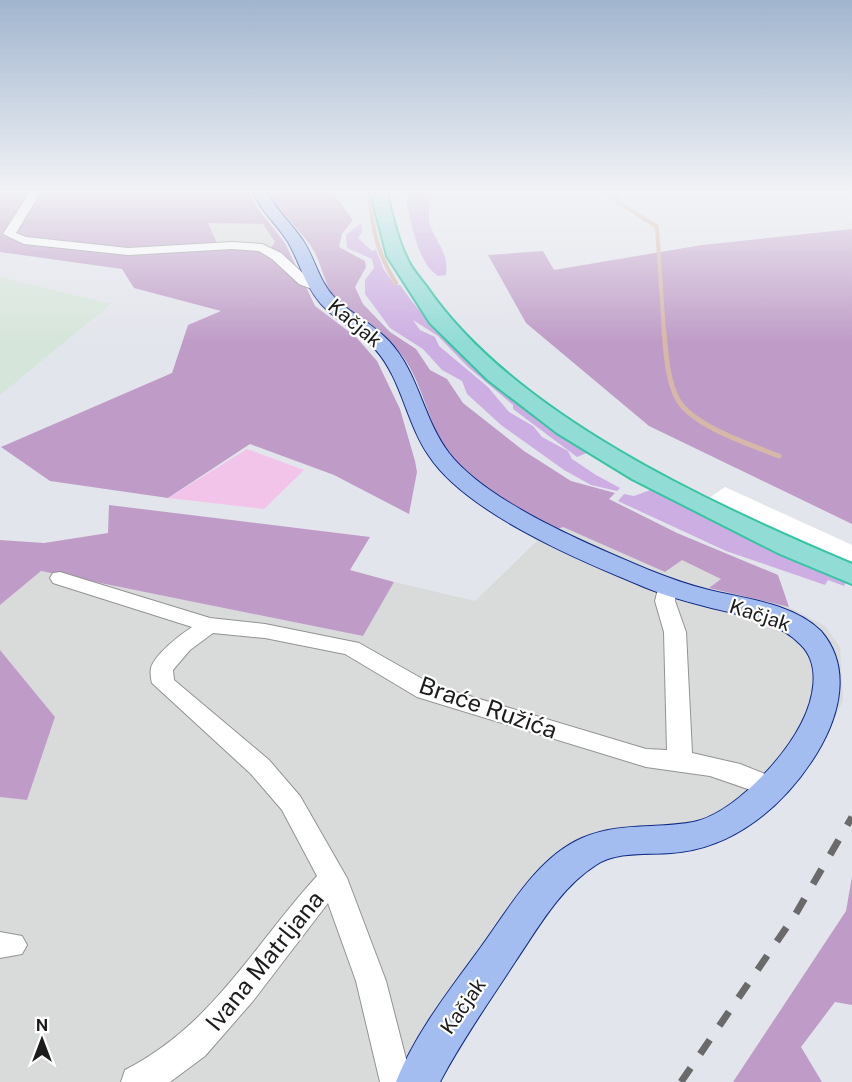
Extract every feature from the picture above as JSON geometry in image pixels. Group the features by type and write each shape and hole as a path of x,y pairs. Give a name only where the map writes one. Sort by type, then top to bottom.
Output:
{"highway":[{"path":"390,240 406,276 425,303 473,355 521,396 584,439 668,489 761,536 852,575"},
{"path":"410,240 424,273 457,316 519,370 609,433 718,494 852,555"}],"main road":[{"name":"Kačjak","path":"296,240 317,287 335,308 371,335 387,351 438,453 470,486 598,558 667,586 769,614 798,626 817,642 825,660 829,680 826,697 808,742 771,787 732,822 706,833 676,839 610,843 585,852 554,878 438,1040 417,1082"}],"street":[{"name":"Kačjak","path":"29,240 141,252 206,245 263,249 276,255 308,286 317,287"},
{"name":"Braće Ružića","path":"60,578 209,625 265,631 351,648 425,691 646,758 680,760 740,772 771,787"},
{"path":"667,586 665,601 675,632 680,760"},
{"path":"209,625 182,645 162,669 164,682 260,767 291,803 333,878 370,981 396,1082"},
{"name":"Ivana Matrljana","path":"137,1082 162,1072 216,1026 306,906 333,878"}],"shaded area":[{"path":"0,240 216,240 219,248 268,252 274,240 283,240 315,306 356,337 377,361 400,409 417,472 409,514 334,475 250,444 168,498 50,481 1,447 172,373 188,325 221,311 134,288 122,269 0,252"},
{"path":"215,240 275,242 267,252 219,248"},
{"path":"307,240 341,240 339,247 365,261 366,267 355,287 363,304 390,332 416,349 430,370 447,379 463,403 524,451 571,481 615,493 609,499 677,533 778,575 789,607 709,588 721,579 682,560 665,572 563,527 558,529 488,490 452,458 437,432 406,361 397,349 334,298 314,251"},
{"path":"346,240 361,240 372,251 376,250 384,270 395,285 400,285 440,334 463,356 511,397 589,452 577,457 513,409 513,405 468,367 438,336 413,320 420,330 435,337 439,346 488,387 509,412 533,426 542,437 568,451 572,459 620,488 617,491 591,485 564,470 501,425 467,394 462,381 442,370 423,349 390,328 365,294 365,280 374,268 372,259 347,248"},
{"path":"416,240 437,240 446,261 446,275 438,276 432,271"},
{"path":"744,240 852,240 852,524 649,426 526,323 488,255 543,251 554,270 702,245"},
{"path":"0,277 111,304 0,395"},
{"path":"247,449 304,470 264,509 168,498"},
{"path":"653,489 763,545 846,582 844,586 828,580 825,585 726,551 618,501 624,494 634,496"},
{"path":"109,505 370,537 350,570 394,582 363,636 41,571 0,605 0,540 44,543 108,533"},
{"path":"563,527 665,572 682,559 721,579 710,588 789,607 825,626 840,647 843,700 822,747 796,782 718,813 671,827 592,840 403,1082 0,1082 0,797 27,800 55,717 0,650 0,605 41,571 363,636 394,582 475,601 542,536"},
{"path":"0,650 55,717 27,800 0,797"},
{"path":"852,877 852,1005 835,1002 801,1047 822,1082 733,1082 846,911"}],"pier":[{"path":"725,487 852,545 852,566 709,498"}],"waterway":[{"path":"377,240 384,261 396,283"},
{"path":"658,240 664,333"},
{"path":"664,331 671,384 685,409 724,434 779,456"}],"railway":[{"path":"681,1082 795,915 852,817"}]}
